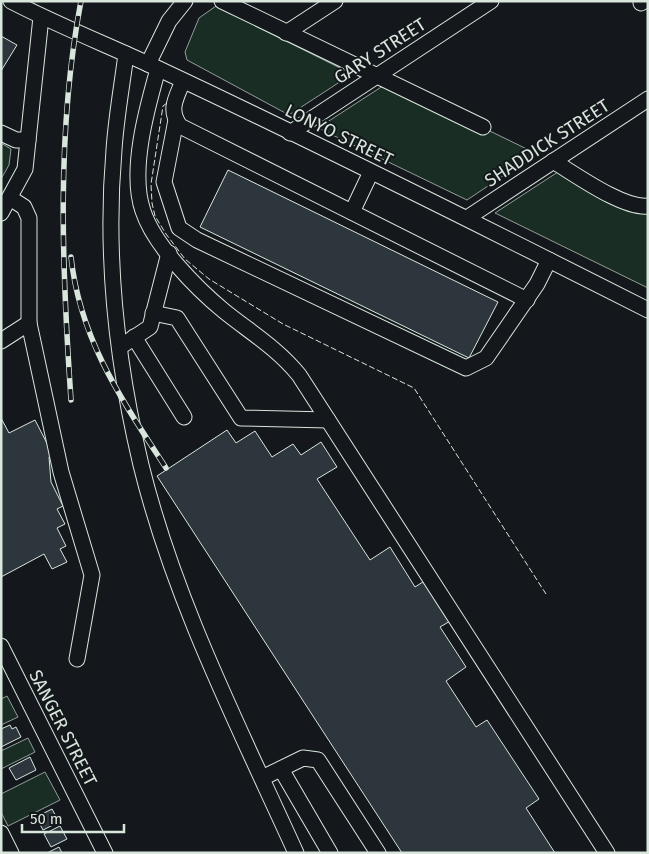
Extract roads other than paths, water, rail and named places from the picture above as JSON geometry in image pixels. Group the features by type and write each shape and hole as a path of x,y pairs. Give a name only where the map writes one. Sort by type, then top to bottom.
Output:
{"street":[{"name":"LONYO STREET","path":"11,1 42,17 153,66 467,218 648,310"},
{"path":"185,1 169,21 153,66 140,152 140,198 142,210 148,223 169,253 213,302 282,356 299,375 607,853"},
{"path":"222,1 483,127"},
{"path":"286,33 335,1"},
{"name":"GARY STREET","path":"290,133 491,1"},
{"path":"1,213 25,169 42,17"},
{"path":"126,54 114,150 112,264 120,347 142,466 167,552 208,658 296,853"},
{"path":"183,81 172,107 180,126 527,300"},
{"name":"SHADDICK STREET","path":"467,218 648,99"},
{"path":"176,120 164,182 179,228 197,240 466,368 486,358 538,284 549,260"},
{"path":"1,133 16,140 28,140"},
{"path":"114,150 140,152"},
{"path":"553,161 620,200 638,206 648,206"},
{"path":"352,212 371,172"},
{"path":"10,198 24,207 29,218 29,323 61,472 92,576 77,659"},
{"path":"120,347 150,327 169,253"},
{"path":"153,313 177,318 241,418 328,420"},
{"path":"1,341 29,323"},
{"path":"134,337 184,418"},
{"name":"SANGER STREET","path":"1,646 105,853"},
{"path":"262,778 303,758 318,760 378,853"},
{"path":"281,769 330,853"},
{"path":"1,833 11,853"}],"railway":[{"path":"71,400 65,300 64,150 73,50 81,1"},
{"path":"71,257 83,315 93,342 119,393 166,468"}]}
